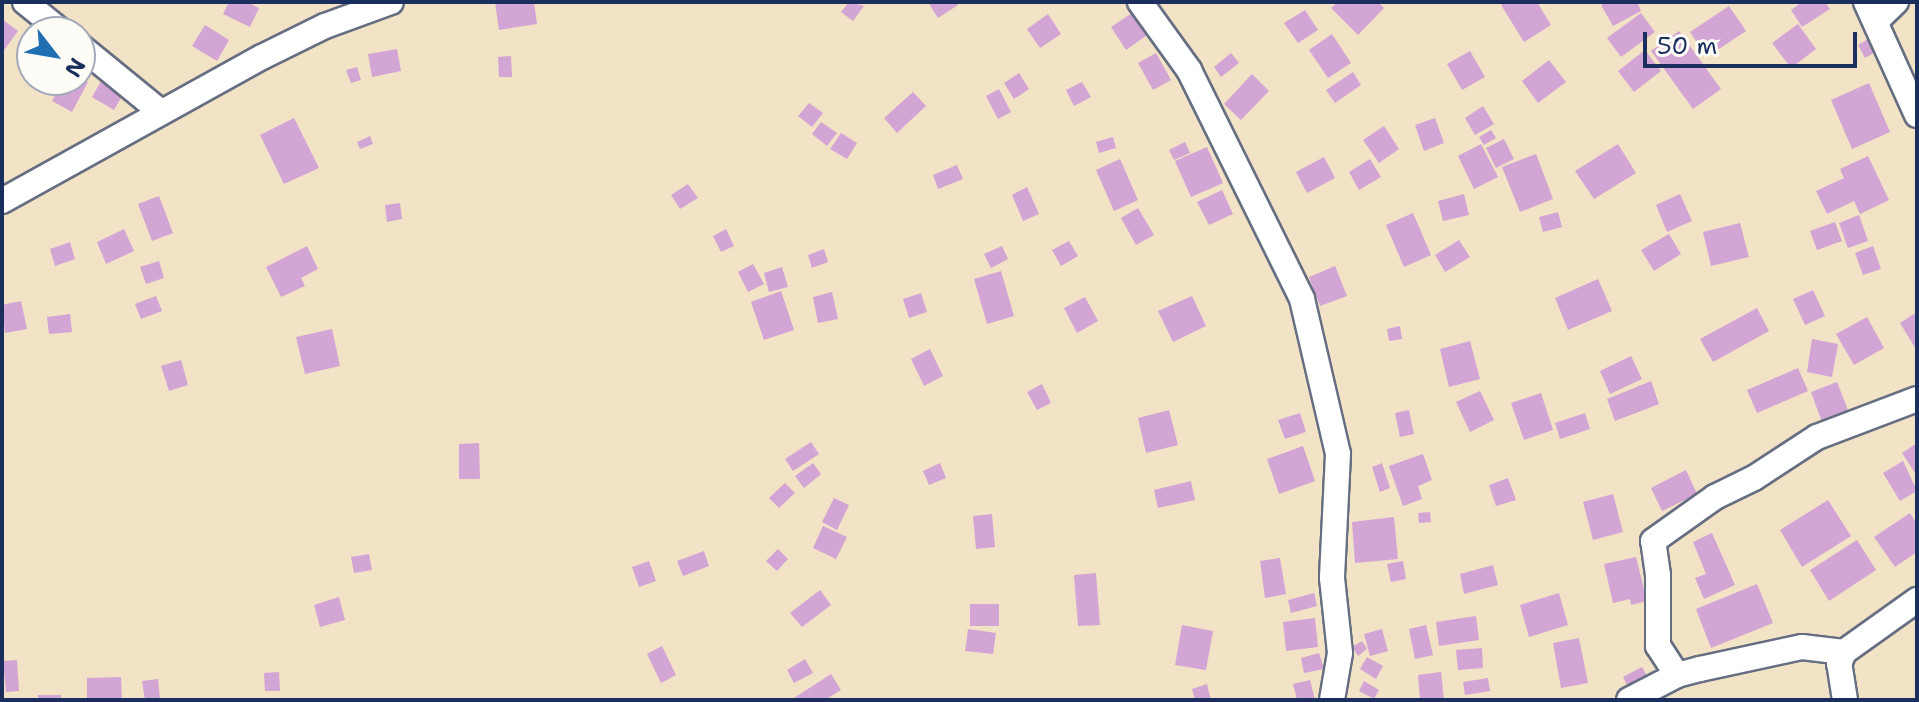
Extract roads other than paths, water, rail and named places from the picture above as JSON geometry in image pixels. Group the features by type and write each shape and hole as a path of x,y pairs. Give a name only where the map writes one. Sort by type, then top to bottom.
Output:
{"street":[{"path":"25,2 42,16"},
{"path":"2,201 161,112 325,26 391,2"},
{"path":"1140,2 1189,70 1302,299 1338,454 1332,578 1340,653 1332,700"},
{"path":"1896,2 1871,12 1917,115"},
{"path":"96,59 161,112"},
{"path":"1677,675 1658,646 1658,575 1653,541 1715,497 1754,478 1817,437 1917,399"},
{"path":"1845,700 1839,664 1844,652 1917,600"},
{"path":"1629,700 1677,675 1802,647 1844,652"}]}
